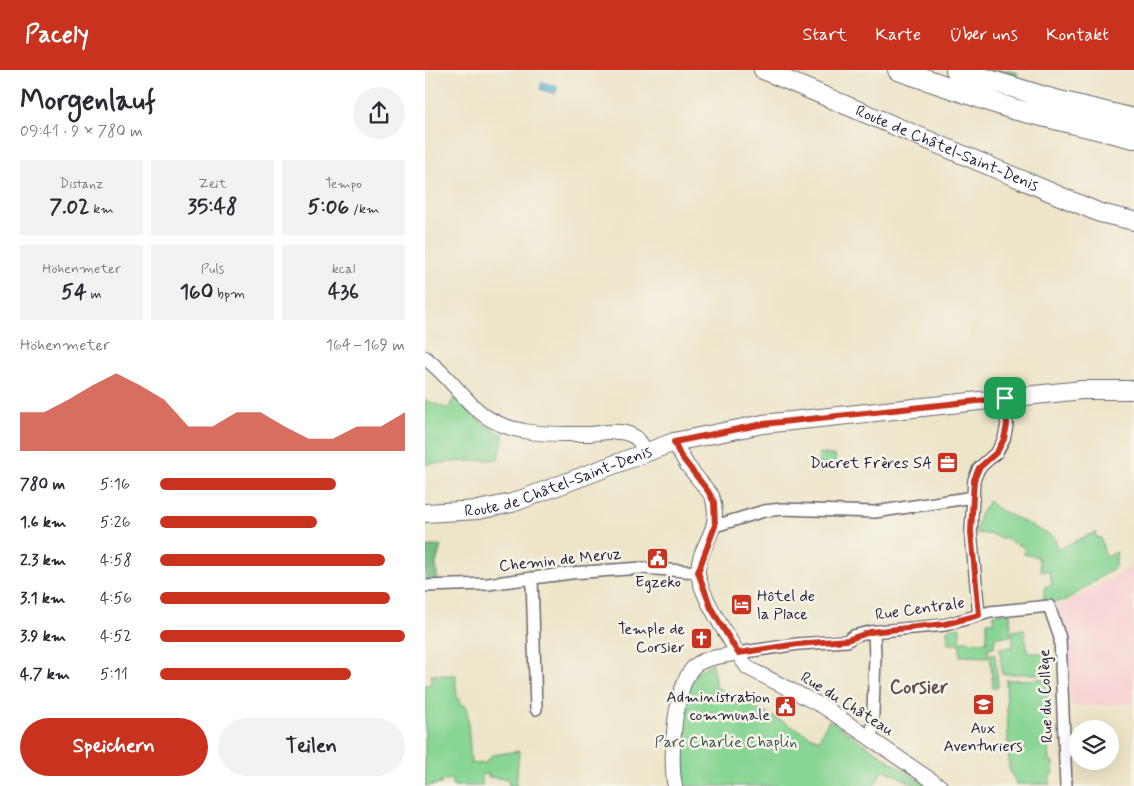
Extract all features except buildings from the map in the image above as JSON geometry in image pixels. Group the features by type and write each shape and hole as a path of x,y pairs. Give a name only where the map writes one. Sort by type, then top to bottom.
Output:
{"highway":[{"path":"898,70 1013,109 1134,138"},
{"path":"956,70 1055,100 1134,119"}],"main road":[{"name":"Route de Châtel-Saint-Denis","path":"763,70 838,104 1100,213 1134,221"},
{"name":"Route de Châtel-Saint-Denis","path":"425,513 478,510 512,503 674,442 763,424 1082,390 1134,390"}],"street":[{"path":"425,358 454,384 467,402 482,416 499,426 544,434 623,432 637,439 646,452"},
{"path":"985,614 971,532 974,480 979,468 997,452 1004,439 1007,425 1005,398"},
{"path":"674,442 687,465 712,496 715,526 698,572"},
{"path":"715,526 773,510 804,508 875,512 974,497"},
{"name":"Chemin de Meruz","path":"425,586 488,584 571,573 642,568 698,572"},
{"name":"Rue du Château","path":"698,572 709,604 748,668 824,707 940,786"},
{"path":"531,579 536,709"},
{"name":"Rue Centrale","path":"738,653 798,644 847,640 853,636 874,632 945,624 985,614 1049,606"},
{"name":"Rue du Collège","path":"1049,606 1060,638 1066,786"},
{"path":"872,739 874,632"},
{"path":"675,786 672,762 682,690 687,675 697,664 738,653"}],"shaded area":[{"path":"1134,565 1134,703 1070,707 1067,640 1053,607 1065,604"}],"green space":[{"path":"989,70 1011,70 1018,73 1016,80"},
{"path":"455,396 477,419 504,435 498,459 425,464 425,400 448,409"},
{"path":"820,453 836,456 834,467 818,464"},
{"path":"989,501 996,508 1054,537 1058,549 1095,532 1097,538 1100,537 1106,557 1117,552 1115,567 1067,600 1043,604 1045,587 1052,584 1049,571 1041,572 1038,557 1024,554 1025,548 1007,540 989,534 975,533 980,515"},
{"path":"425,546 441,546 436,564 438,580 425,581"},
{"path":"1010,613 1011,636 995,637 994,647 988,648 988,657 960,656 960,644 948,644 947,629 960,627 960,641 987,642 987,622 994,622 994,614"},
{"path":"1024,629 1028,653 1048,653 1048,674 1002,674 1000,648 1013,647 1013,631"},
{"path":"990,654 995,654 998,687 993,688"},
{"name":"Parc Charlie Chaplin","path":"712,663 716,687 818,740 829,720 927,786 917,786 883,769 874,786 682,786 677,764 686,695 697,672"},
{"path":"431,675 456,675 458,698 467,707 471,764 485,763 492,755 519,751 516,786 509,786 509,779 488,777 489,774 482,775 482,786 452,786 452,779 441,781 441,784 425,786 425,685 431,684"},
{"path":"1046,679 1049,761 1053,762 1053,774 1050,775 1050,784 1017,784 1009,769 1006,680"}],"water":[{"path":"542,82 558,87 555,94 540,89"}],"place":[{"name":"Ducret Frères SA","path":"948,463"},
{"name":"Egzeko","path":"658,558"},
{"name":"Hôtel de la Place","path":"741,605"},
{"name":"Temple de Corsier","path":"701,638"},
{"name":"Aux Aventuriers","path":"983,704"},
{"name":"Administration communale","path":"786,706"}],"district":[{"name":"Corsier","path":"919,687"}],"route":[{"path":"1005,398 1007,425 1004,439 997,452 979,468 974,480 971,532 979,615 966,620 945,624 870,632 853,636 847,640 798,644 738,653 709,604 698,572 701,558 715,526 714,502 712,496 680,455 674,442 763,424 1005,398"}]}
